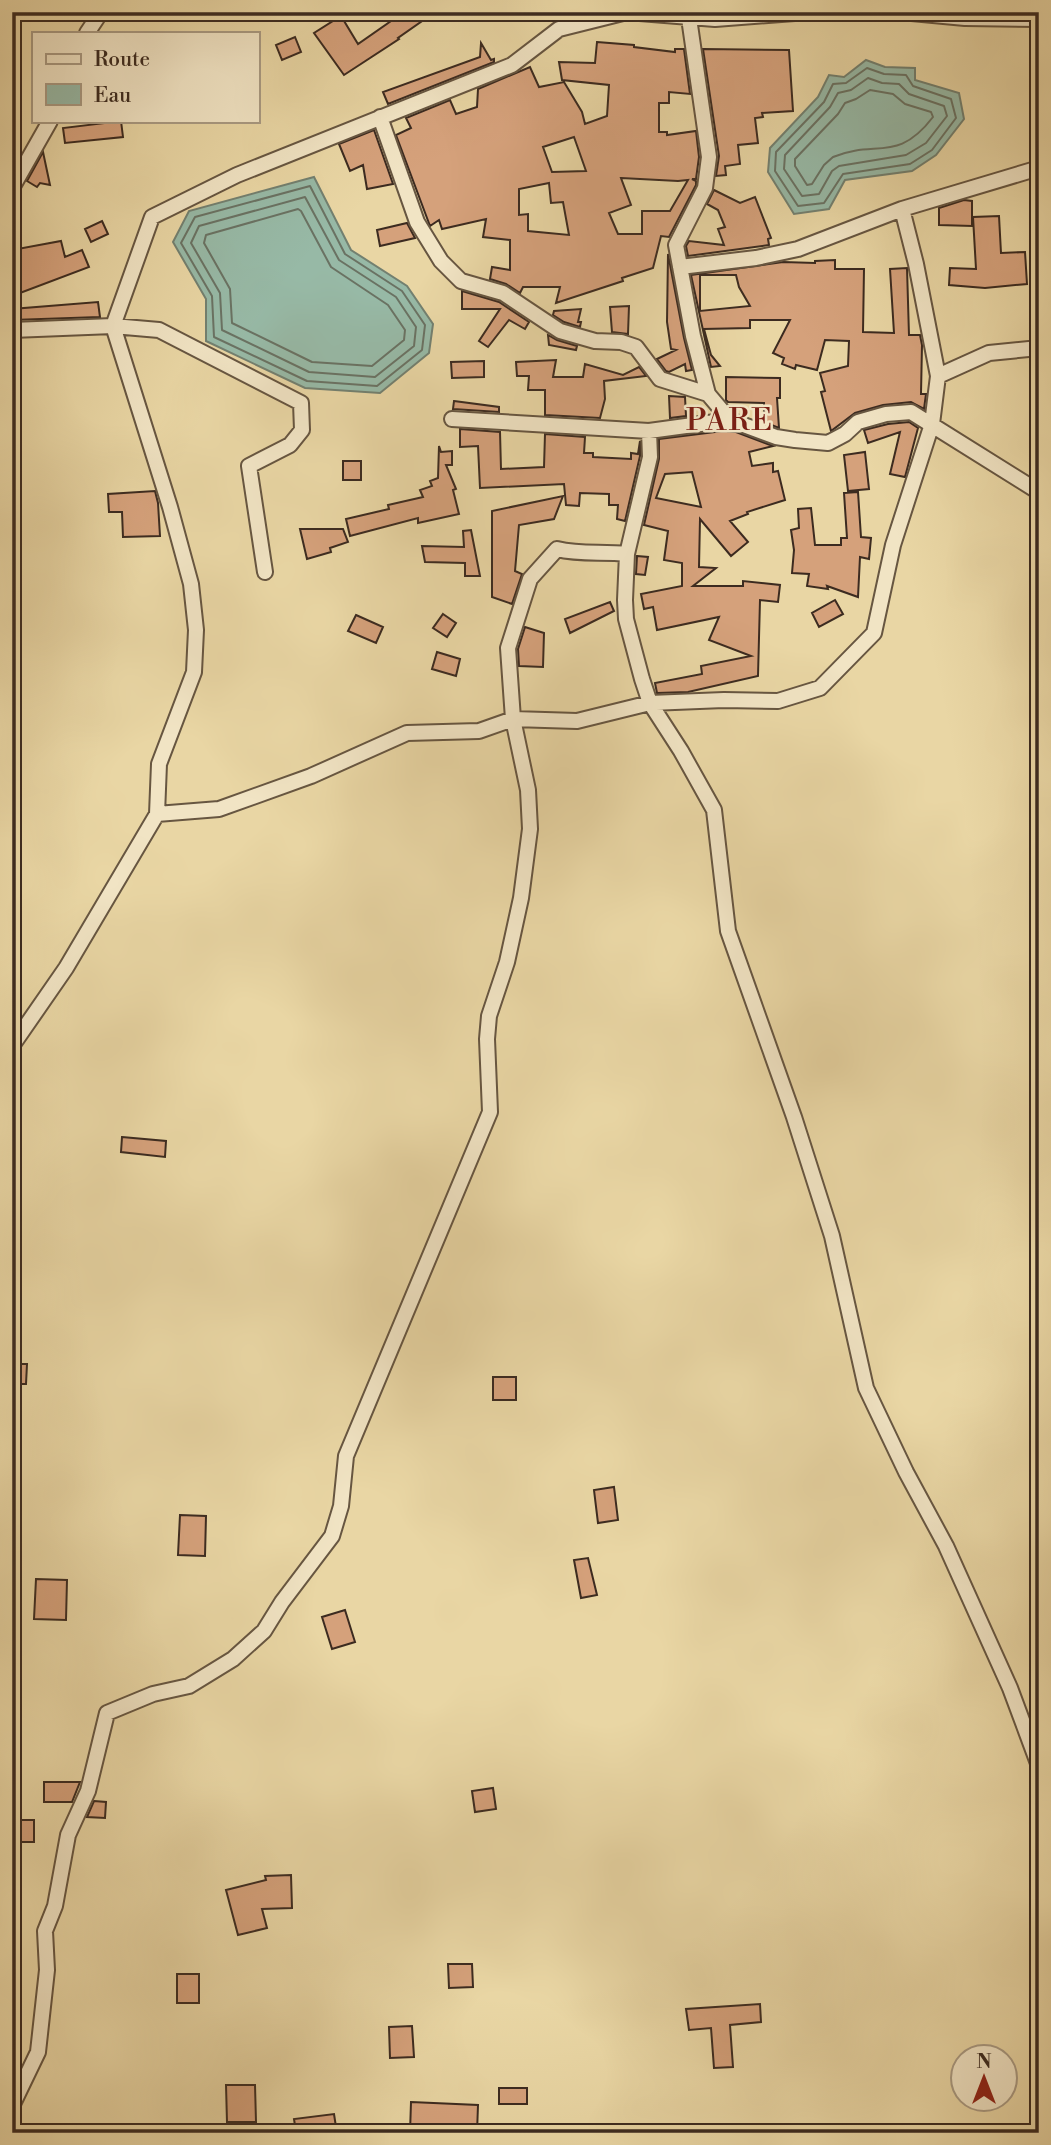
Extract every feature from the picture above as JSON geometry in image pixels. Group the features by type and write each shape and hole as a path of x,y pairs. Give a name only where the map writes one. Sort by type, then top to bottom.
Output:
{"street":[{"path":"88,32 101,12"},
{"path":"12,1046 66,968 158,814 159,764 194,672 196,630 191,584 170,507 113,326 152,217 237,175 512,65 559,29 627,12 715,19 808,12"},
{"path":"901,12 965,18 1039,19"},
{"path":"689,18 709,157 705,188 676,245 693,336 708,394 730,420"},
{"path":"380,117 417,222 441,261 461,281 503,293 560,331 595,341 621,342 636,347 660,379 708,394"},
{"path":"12,188 49,122"},
{"path":"680,267 756,258 798,249 902,209 1039,168"},
{"path":"158,814 219,809 311,776 407,733 480,731 513,719 577,721 650,703 724,700 778,702 820,688 874,634 893,545 932,424 938,376 902,209"},
{"path":"12,330 113,326 159,330 301,403 302,430 290,445 249,466 265,572"},
{"path":"938,376 989,353 1039,348"},
{"path":"452,419 649,431 730,420 776,437 828,443 845,434 858,422 886,414 911,412 1039,492"},
{"path":"649,431 650,457 627,554 625,600 626,619 650,703 714,810 728,931 794,1117 832,1236 866,1388 906,1472 946,1546 1010,1688 1039,1766"},
{"path":"12,2106 38,2052 47,1970 45,1931 55,1906 68,1835 88,1791 107,1713 153,1695 190,1686 233,1659 264,1631 282,1602 332,1536 341,1506 346,1456 490,1112 487,1039 489,1016 507,962 521,898 530,829 528,790 513,719 508,648 530,579 557,550 577,554 627,554"}],"water":[{"path":"866,60 885,67 915,68 915,80 959,93 964,119 936,155 912,171 845,180 829,209 794,214 768,172 770,148 818,97 829,75 844,77"},
{"path":"314,177 351,250 407,286 433,324 429,353 380,393 305,388 206,341 206,299 173,242 189,211"}],"building":[{"path":"404,12 435,12 344,75 314,33 341,16 358,44"},
{"path":"295,37 301,52 282,60 276,45"},
{"path":"597,42 675,52 675,49 684,49 690,94 669,92 669,103 659,103 659,132 667,132 667,135 696,131 699,157 696,179 692,179 696,181 696,185 669,237 661,236 653,268 556,303 560,287 523,287 520,293 506,284 490,279 492,267 510,270 510,240 483,237 486,219 442,229 439,220 430,226 396,135 411,128 406,118 450,100 456,114 477,107 478,89 530,67 539,87 564,82 582,112 585,124 607,116 609,85 562,80 559,62 595,63","holes":["574,137 586,171 552,172 543,147","621,178 688,180 670,211 642,211 642,234 618,234 609,213 631,205","549,183 551,203 563,202 569,235 528,231 528,214 519,215 519,189"]},
{"path":"481,43 494,62 388,104 383,92 480,57"},
{"path":"703,49 789,50 793,111 762,113 763,117 755,118 758,143 738,145 740,164 725,166 726,175 716,176 719,156"},
{"path":"121,122 123,137 65,143 63,128"},
{"path":"374,130 393,184 367,189 363,165 350,171 339,144"},
{"path":"43,152 50,185 40,183 37,187 27,181"},
{"path":"714,190 740,203 755,197 771,238 768,239 769,245 688,256 686,246 689,241 724,245 718,229 725,227 718,210 707,204"},
{"path":"964,200 972,201 972,226 939,225 939,208"},
{"path":"999,216 1001,253 1025,252 1027,284 985,288 949,285 950,268 976,269 973,217"},
{"path":"102,221 108,234 91,242 85,229"},
{"path":"407,223 415,238 380,246 377,230"},
{"path":"61,241 65,257 82,250 89,267 12,296 12,250"},
{"path":"668,254 692,370 686,371 685,364 669,372 657,359 676,350 671,349 667,322"},
{"path":"835,260 835,269 864,269 863,332 894,333 890,269 907,268 909,335 920,335 921,394 926,394 924,409 911,402 883,405 855,413 831,431 821,392 825,391 820,373 848,366 849,341 825,340 817,370 796,365 795,369 782,364 784,358 773,353 790,320 750,320 750,328 704,329 711,355 720,366 711,367 691,275 783,262","holes":["700,275 736,275 739,287 750,306 700,311"]},
{"path":"462,291 499,302 529,322 525,329 509,320 488,347 479,341 500,309 462,309"},
{"path":"98,302 100,317 12,320 12,309"},
{"path":"629,306 628,334 612,332 610,307"},
{"path":"581,309 578,322 581,322 580,327 553,315 554,311"},
{"path":"548,335 577,346 576,350 549,345"},
{"path":"556,360 553,377 583,377 585,364 623,375 639,367 646,376 604,381 605,399 600,418 545,415 545,390 528,390 529,376 517,376 516,362"},
{"path":"484,361 484,377 452,378 451,362"},
{"path":"726,377 780,378 780,398 777,398 779,428 764,422 764,403 728,402"},
{"path":"669,396 685,397 686,416 670,418"},
{"path":"454,401 499,407 499,412 453,409"},
{"path":"909,422 918,428 905,477 890,474 900,432 868,443 864,430"},
{"path":"460,429 500,432 501,469 544,467 545,434 585,437 584,453 593,453 593,457 631,459 631,453 638,454 640,441 640,456 625,521 617,519 618,505 609,505 609,494 580,493 579,506 566,505 564,484 480,488 478,446 460,447"},
{"path":"723,431 736,432 773,446 749,452 752,466 773,463 773,472 778,471 785,500 747,512 748,514 730,521 748,542 731,556 700,519 699,567 716,568 693,586 743,586 743,581 780,585 778,602 760,600 758,676 688,692 657,693 655,683 702,674 701,666 751,656 709,640 719,617 657,630 653,607 644,609 641,594 682,586 682,563 664,560 668,531 644,525 659,459 659,439","holes":["692,472 701,507 656,498 665,474"]},
{"path":"439,446 441,452 452,451 452,465 446,465 456,489 453,490 459,514 418,523 418,518 350,536 346,519 389,509 388,505 423,497 420,490 432,486 430,481 438,478"},
{"path":"865,452 869,489 848,491 844,455"},
{"path":"343,461 361,461 361,480 343,480"},
{"path":"155,491 160,536 123,537 122,512 109,512 108,494"},
{"path":"858,492 861,537 871,538 869,559 860,557 858,597 827,586 828,589 807,586 809,574 792,573 794,550 791,530 799,528 798,509 811,508 815,545 841,545 841,538 847,538 844,493"},
{"path":"563,496 554,519 519,525 515,571 522,574 512,604 492,597 492,511"},
{"path":"300,529 343,529 348,542 330,548 331,552 307,559"},
{"path":"471,530 480,576 465,576 465,563 425,562 422,546 464,547 463,531"},
{"path":"637,556 648,557 645,575 636,574"},
{"path":"835,600 843,614 819,627 812,613"},
{"path":"610,602 614,611 570,633 565,619"},
{"path":"443,614 456,623 447,637 433,628"},
{"path":"356,615 383,627 376,643 348,631"},
{"path":"525,627 544,633 543,667 519,666 518,649"},
{"path":"437,652 460,659 456,676 432,669"},
{"path":"122,1137 166,1141 165,1157 121,1152"},
{"path":"12,1364 27,1364 26,1384 12,1384"},
{"path":"493,1377 516,1377 516,1400 493,1400"},
{"path":"614,1487 618,1520 598,1523 594,1490"},
{"path":"180,1515 206,1516 205,1556 178,1555"},
{"path":"588,1558 597,1595 581,1598 574,1560"},
{"path":"36,1579 67,1580 66,1620 34,1619"},
{"path":"345,1610 355,1642 332,1649 322,1617"},
{"path":"44,1782 80,1782 72,1802 44,1802"},
{"path":"493,1788 496,1809 475,1812 472,1791"},
{"path":"94,1801 106,1802 105,1818 87,1817"},
{"path":"12,1820 34,1820 34,1842 12,1842"},
{"path":"291,1875 292,1908 262,1909 267,1928 238,1935 226,1890 266,1880 265,1876"},
{"path":"448,1964 472,1964 473,1987 449,1988"},
{"path":"177,1974 199,1974 199,2003 177,2003"},
{"path":"760,2004 761,2022 730,2025 733,2067 714,2068 711,2028 689,2030 686,2009"},
{"path":"412,2026 414,2057 390,2058 389,2027"},
{"path":"226,2085 255,2085 256,2122 227,2122"},
{"path":"499,2088 527,2088 527,2104 499,2104"},
{"path":"411,2102 478,2105 477,2133 410,2133"},
{"path":"334,2114 336,2127 296,2132 294,2119"}],"district":[{"name":"PARE","path":"730,420"}]}
